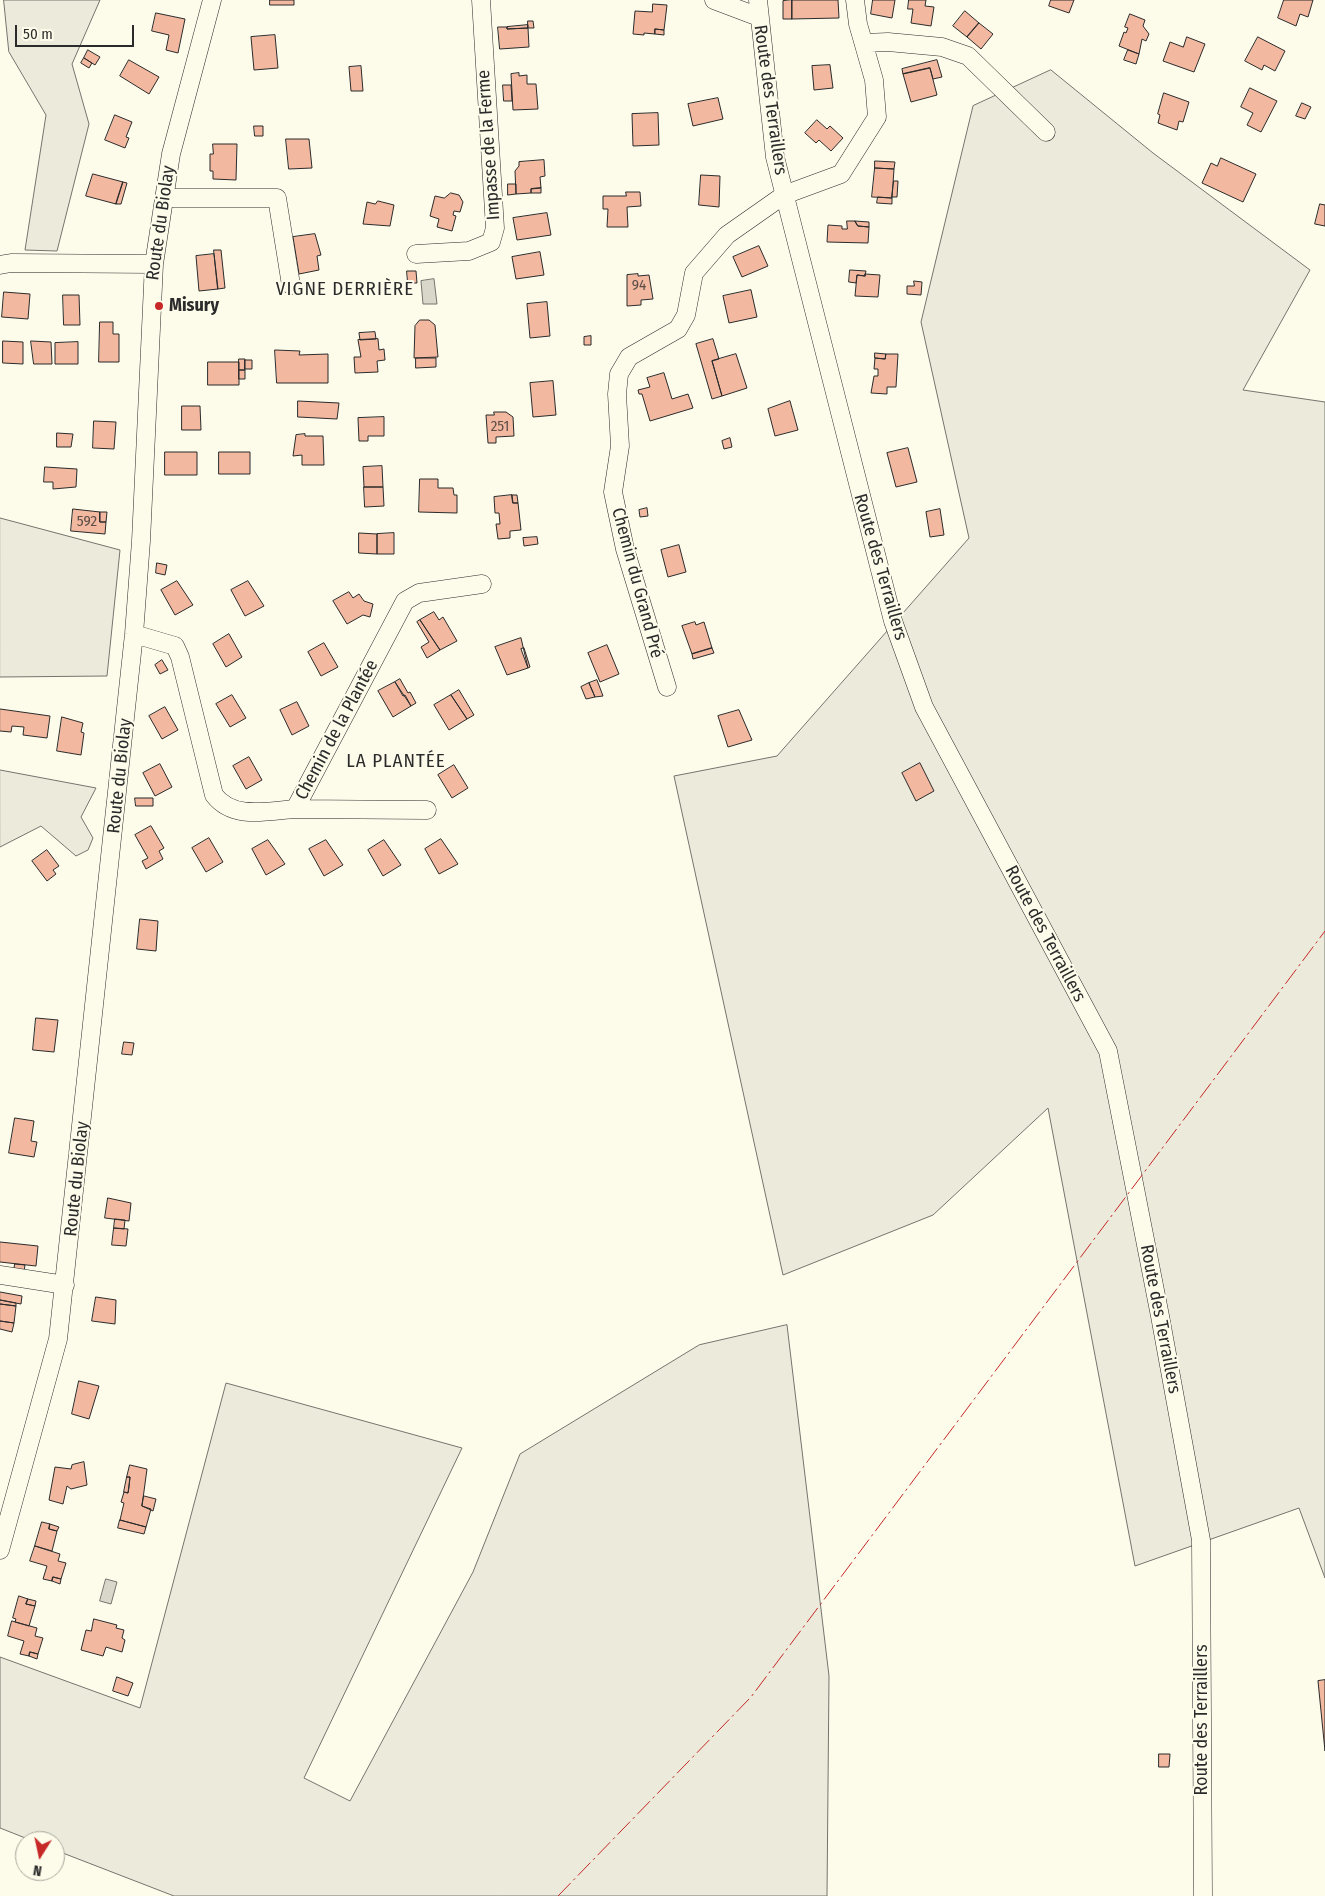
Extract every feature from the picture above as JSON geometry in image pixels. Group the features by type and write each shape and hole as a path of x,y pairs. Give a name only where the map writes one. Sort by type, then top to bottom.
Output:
{"street":[{"name":"Route du Biolay","path":"0,1550 58,1339 134,634 142,541 154,264 171,154 212,0"},
{"name":"Impasse de la Ferme","path":"416,254 469,251 491,242 495,228 481,0"},
{"path":"714,0 759,9"},
{"name":"Chemin du Grand Pré","path":"667,687 625,549 613,492 620,446 617,394 619,374 629,357 678,329 686,315 694,273 727,235 784,194 841,174 877,116 874,80 858,24 855,0"},
{"name":"Route des Terraillers","path":"759,9 771,132 784,194 893,621 924,708 1108,1051 1160,1316 1201,1540 1203,1896"},
{"path":"864,44 888,42 942,47 968,56 1046,132"},
{"path":"164,198 277,198 291,285"},
{"path":"0,265 11,263 154,264"},
{"name":"Chemin de la Plantée","path":"134,634 175,646 180,656 214,795 220,803 230,810 247,812 295,810 405,601 419,593 482,584"},
{"path":"295,810 427,810"},
{"path":"0,1275 65,1285"}],"shaded area":[{"path":"4,0 100,0 72,64 89,124 57,251 25,250 46,115 9,52"},
{"path":"1051,70 1153,153 1310,270 1243,390 1325,402 1325,1578 1299,1508 1135,1566 1048,1108 933,1215 783,1275 674,776 777,756 969,538 921,322 973,106"},
{"path":"434,279 437,304 423,304 421,281"},
{"path":"0,518 120,550 107,676 0,677"},
{"path":"0,770 96,788 81,817 93,838 88,850 76,856 41,826 0,847"},
{"path":"787,1325 829,1676 827,1896 174,1896 65,1854 65,1831 15,1831 15,1834 0,1828 0,1657 140,1708 226,1383 462,1448 304,1778 350,1801 473,1572 520,1454 699,1345"},
{"path":"106,1579 117,1582 111,1604 100,1601"}],"building":[{"path":"270,0 294,0 294,5 270,5"},
{"path":"792,0 792,19 783,19 783,1"},
{"path":"792,0 838,0 839,18 792,19"},
{"path":"873,0 895,0 892,18 871,14"},
{"path":"909,0 926,0 925,6 934,7 931,26 911,23 913,9 908,9"},
{"path":"1051,0 1074,0 1069,13 1049,6"},
{"path":"1284,0 1313,0 1308,17 1300,14 1296,26 1278,18"},
{"path":"653,4 667,5 664,30 655,29 655,34 633,34 635,11 652,12"},
{"path":"965,11 979,23 967,37 953,26"},
{"path":"156,13 185,19 178,53 166,50 169,35 152,31"},
{"path":"1130,14 1145,20 1143,26 1149,34 1146,41 1142,39 1139,54 1119,46 1124,32 1126,33 1128,28 1125,27"},
{"path":"528,21 533,21 534,28 528,28"},
{"path":"979,23 993,34 981,49 967,37"},
{"path":"528,25 528,28 507,29 507,27"},
{"path":"498,27 507,27 507,29 528,28 529,47 500,49"},
{"path":"655,29 664,30 664,35 655,34"},
{"path":"275,35 278,68 254,70 251,37"},
{"path":"1187,37 1205,44 1194,72 1163,61 1170,42 1183,47"},
{"path":"1258,37 1285,51 1275,71 1264,65 1262,70 1245,61"},
{"path":"88,50 100,57 95,65 84,58"},
{"path":"1128,50 1139,54 1136,64 1124,60"},
{"path":"84,58 92,63 89,68 81,63"},
{"path":"129,60 159,77 149,94 120,76"},
{"path":"937,60 942,77 933,79 930,68 903,74 902,69"},
{"path":"830,65 833,88 814,90 812,66"},
{"path":"361,66 363,91 351,91 349,67"},
{"path":"930,68 937,95 911,102 903,74"},
{"path":"519,73 519,76 527,75 527,84 536,84 538,109 513,110 511,74"},
{"path":"503,85 511,85 512,101 504,101"},
{"path":"1250,88 1277,101 1261,132 1247,125 1253,113 1241,107"},
{"path":"1164,93 1189,102 1183,122 1179,121 1177,130 1158,123 1160,115 1158,114"},
{"path":"718,98 723,119 693,126 688,104"},
{"path":"1302,103 1311,107 1305,119 1296,116"},
{"path":"658,113 659,145 633,146 632,114"},
{"path":"115,115 132,122 126,137 129,138 125,148 105,140"},
{"path":"817,120 827,129 830,126 843,138 831,151 819,140 816,143 805,133"},
{"path":"254,126 263,126 263,136 255,136"},
{"path":"286,139 309,139 312,168 289,169"},
{"path":"213,144 237,144 236,180 213,179 213,171 210,171 210,154 213,154"},
{"path":"1221,158 1256,174 1243,202 1202,183 1211,163 1217,166"},
{"path":"544,160 545,176 540,177 541,188 531,189 531,193 516,194 515,171 519,166 519,162"},
{"path":"875,161 895,162 894,169 875,168"},
{"path":"875,168 894,169 892,198 872,197"},
{"path":"93,174 123,182 116,204 86,196"},
{"path":"701,175 720,176 719,207 699,205"},
{"path":"894,181 898,181 897,197 892,197"},
{"path":"123,182 127,183 121,204 116,204"},
{"path":"508,184 516,184 516,194 508,195"},
{"path":"541,188 541,193 531,193 531,189"},
{"path":"626,192 640,192 641,206 627,207 628,227 607,227 608,209 603,209 603,196 626,196"},
{"path":"451,193 459,195 463,202 460,212 454,211 453,215 456,216 452,231 437,227 439,219 430,216 435,196 444,198"},
{"path":"878,197 892,198 892,204 877,203"},
{"path":"378,201 394,205 390,226 363,224 367,202 375,204"},
{"path":"1320,204 1325,205 1325,226 1315,224"},
{"path":"547,213 551,235 517,240 513,218"},
{"path":"847,221 855,221 858,226 869,227 868,243 827,242 828,225 842,226 842,229 847,229"},
{"path":"855,221 869,222 869,227 858,226"},
{"path":"315,234 321,255 317,256 319,270 299,274 293,237"},
{"path":"759,246 768,266 742,277 733,257"},
{"path":"214,250 221,250 225,288 218,289"},
{"path":"540,252 544,275 516,279 512,257"},
{"path":"214,254 218,289 199,291 196,256"},
{"path":"850,270 866,271 865,276 857,275 856,283 849,282"},
{"path":"407,271 416,271 417,283 408,283"},
{"path":"638,274 638,276 649,275 653,299 641,300 641,305 627,306 627,275"},
{"path":"865,274 880,275 878,297 855,296 857,275 865,276"},
{"path":"914,281 922,282 921,295 907,294 907,286 914,286"},
{"path":"751,290 757,317 729,323 723,296"},
{"path":"4,292 30,294 28,319 2,317"},
{"path":"63,295 79,295 80,325 64,325"},
{"path":"547,302 550,336 530,338 527,304"},
{"path":"420,320 429,320 435,325 438,357 414,358 415,326"},
{"path":"100,322 113,322 113,334 119,334 119,362 99,362"},
{"path":"375,332 376,339 360,340 359,333"},
{"path":"591,336 591,345 584,345 584,337"},
{"path":"378,339 379,350 384,349 385,360 377,361 378,372 355,373 354,357 361,357 358,340"},
{"path":"713,339 719,359 712,361 722,396 712,399 696,344"},
{"path":"3,341 23,342 23,364 3,363"},
{"path":"31,341 51,342 52,364 34,364"},
{"path":"78,342 78,364 55,364 55,343"},
{"path":"275,350 300,351 299,355 328,354 328,383 277,383"},
{"path":"875,353 886,354 885,359 875,358"},
{"path":"736,354 747,388 722,396 712,361"},
{"path":"886,354 898,354 896,387 887,387 887,394 871,393 874,376 878,376 878,369 874,369 875,358 885,359"},
{"path":"416,358 436,358 436,367 416,368"},
{"path":"239,359 245,359 245,370 239,370"},
{"path":"245,360 252,360 252,369 245,369"},
{"path":"208,362 239,362 239,385 208,385"},
{"path":"239,370 245,370 245,379 239,379"},
{"path":"664,373 672,399 688,394 693,408 650,421 642,394 639,394 638,390 650,387 647,378"},
{"path":"553,381 556,415 533,417 530,383"},
{"path":"298,401 339,403 337,419 298,417"},
{"path":"790,401 798,430 775,436 768,409"},
{"path":"182,406 200,406 201,430 182,430"},
{"path":"494,412 506,412 513,417 514,436 496,437 496,443 488,443 486,415 494,415"},
{"path":"384,417 384,436 368,436 368,441 359,441 358,418"},
{"path":"94,421 116,422 114,449 93,448"},
{"path":"57,433 73,434 71,447 57,447"},
{"path":"305,434 305,436 323,436 324,465 302,465 302,455 293,456 296,435"},
{"path":"730,438 732,447 724,449 722,441"},
{"path":"908,448 917,482 896,487 887,453"},
{"path":"165,452 197,452 197,475 165,475"},
{"path":"219,452 250,452 250,474 219,474"},
{"path":"382,466 383,487 364,487 363,467"},
{"path":"45,467 77,469 76,487 53,489 53,482 44,482"},
{"path":"420,479 438,479 438,488 453,488 454,495 457,495 457,513 419,512"},
{"path":"364,487 383,487 384,506 365,507"},
{"path":"512,495 513,503 518,503 521,530 510,531 510,538 498,539 496,524 500,524 499,513 495,513 494,497"},
{"path":"512,495 517,495 518,503 513,503"},
{"path":"647,508 648,516 640,517 639,510"},
{"path":"73,509 100,512 100,522 106,522 105,534 71,531"},
{"path":"940,509 944,535 930,537 926,512"},
{"path":"100,512 107,512 106,522 100,522"},
{"path":"359,533 377,534 377,554 359,553"},
{"path":"394,533 394,554 377,554 377,534"},
{"path":"537,537 538,544 524,546 523,538"},
{"path":"679,545 686,572 668,577 661,550"},
{"path":"157,563 167,565 165,575 156,573"},
{"path":"177,581 193,605 175,615 161,590"},
{"path":"248,581 264,606 245,616 231,590"},
{"path":"349,592 353,598 359,594 364,601 373,604 370,617 363,615 347,624 333,601"},
{"path":"434,612 439,620 443,617 457,641 440,650 420,620"},
{"path":"420,620 440,650 427,658 421,647 429,642 417,622"},
{"path":"695,622 696,625 704,622 712,648 692,654 682,626"},
{"path":"229,634 242,657 226,667 213,644"},
{"path":"521,638 528,668 507,675 495,647"},
{"path":"324,643 338,667 321,676 308,652"},
{"path":"607,645 619,674 600,682 588,653"},
{"path":"524,648 530,667 528,668 521,649"},
{"path":"712,648 714,653 693,659 692,654"},
{"path":"162,660 168,670 160,674 155,665"},
{"path":"400,679 416,703 411,706 395,682"},
{"path":"597,680 603,696 595,697 589,683"},
{"path":"395,682 411,706 393,717 378,691"},
{"path":"589,683 595,697 586,699 581,687"},
{"path":"459,690 474,715 467,719 451,695"},
{"path":"232,695 246,718 230,727 216,704"},
{"path":"451,695 467,719 449,730 434,705"},
{"path":"297,702 309,726 292,735 280,710"},
{"path":"165,707 178,730 162,739 149,716"},
{"path":"0,709 50,716 47,738 23,735 24,727 12,726 11,732 0,731"},
{"path":"739,710 752,740 728,747 718,716"},
{"path":"62,717 83,723 81,732 84,733 81,755 57,751"},
{"path":"249,757 262,780 246,789 233,766"},
{"path":"920,763 934,791 916,801 902,773"},
{"path":"160,764 172,787 155,796 143,773"},
{"path":"454,765 468,788 452,798 438,775"},
{"path":"135,798 153,798 153,806 136,806"},
{"path":"151,826 164,848 159,851 163,859 146,869 142,861 148,858 135,835"},
{"path":"209,838 223,862 206,872 192,848"},
{"path":"441,839 458,864 439,874 425,849"},
{"path":"268,840 285,864 266,875 252,849"},
{"path":"326,840 343,865 324,876 309,849"},
{"path":"384,840 401,865 383,876 368,850"},
{"path":"47,850 59,866 53,870 56,874 47,881 32,861"},
{"path":"140,919 158,921 156,951 137,949"},
{"path":"36,1018 58,1020 54,1052 33,1050"},
{"path":"124,1042 134,1043 132,1055 122,1054"},
{"path":"15,1118 34,1121 31,1141 37,1142 34,1157 9,1153"},
{"path":"108,1198 131,1203 129,1221 105,1218"},
{"path":"115,1219 125,1220 124,1229 114,1228"},
{"path":"114,1228 128,1229 126,1246 112,1245"},
{"path":"0,1242 38,1246 36,1266 0,1262"},
{"path":"15,1264 25,1265 24,1272 14,1271"},
{"path":"0,1292 22,1296 21,1304 0,1300"},
{"path":"96,1297 116,1300 115,1324 92,1321"},
{"path":"0,1300 16,1303 16,1306 0,1304"},
{"path":"0,1304 16,1306 14,1323 0,1321"},
{"path":"0,1321 14,1323 12,1332 0,1329"},
{"path":"79,1381 99,1386 89,1419 72,1414"},
{"path":"84,1462 87,1485 71,1489 67,1486 63,1504 49,1500 55,1467 71,1469 72,1465"},
{"path":"130,1465 147,1469 142,1506 151,1509 146,1527 120,1520 124,1503 121,1502 124,1492 128,1493 130,1477 127,1477"},
{"path":"127,1477 130,1477 128,1493 124,1492"},
{"path":"144,1496 156,1499 153,1511 142,1506"},
{"path":"120,1520 146,1527 144,1534 118,1528"},
{"path":"42,1522 50,1524 49,1529 57,1531 52,1551 35,1546"},
{"path":"50,1524 59,1527 57,1531 49,1529"},
{"path":"35,1546 60,1554 58,1561 66,1563 61,1579 53,1577 52,1581 43,1579 47,1566 30,1561"},
{"path":"53,1577 61,1579 60,1584 52,1581"},
{"path":"19,1596 28,1599 26,1604 35,1606 29,1626 15,1622 16,1619 13,1618"},
{"path":"28,1599 36,1601 35,1606 26,1604"},
{"path":"94,1619 117,1625 116,1628 124,1630 122,1638 125,1640 122,1652 106,1647 103,1656 81,1650 86,1630 91,1631"},
{"path":"12,1621 37,1628 35,1636 43,1638 38,1654 30,1652 29,1656 20,1654 24,1641 8,1636"},
{"path":"30,1652 38,1654 37,1659 29,1656"},
{"path":"117,1677 133,1683 128,1696 113,1691"},
{"path":"1325,1680 1325,1751 1318,1681"},
{"path":"1159,1754 1170,1754 1169,1767 1159,1767"}],"power":[{"path":"558,1896 751,1697 1325,931"}],"place":[{"name":"Misury","path":"159,306"}],"district":[{"name":"VIGNE DERRIÈRE","path":"345,290"},
{"name":"LA PLANTÉE","path":"396,762"}]}
